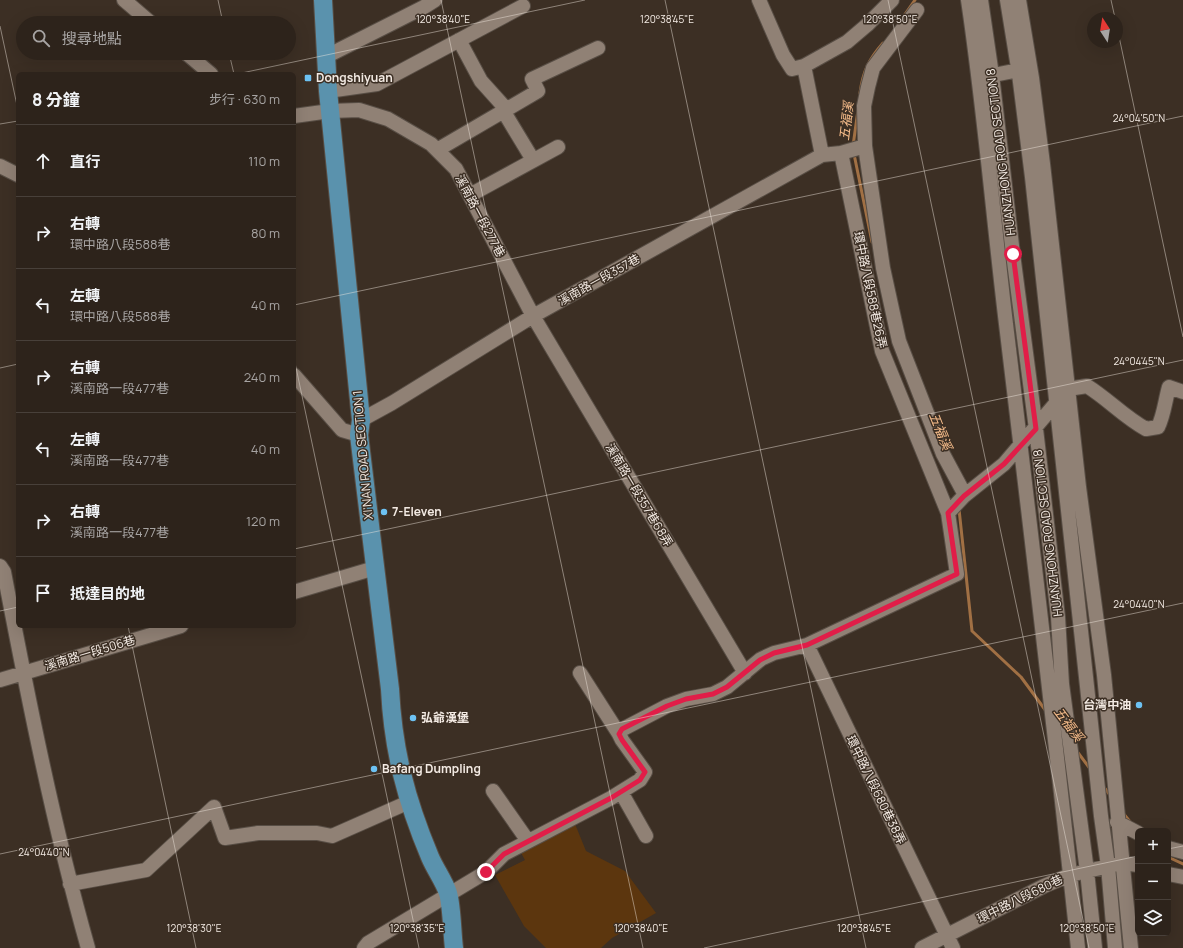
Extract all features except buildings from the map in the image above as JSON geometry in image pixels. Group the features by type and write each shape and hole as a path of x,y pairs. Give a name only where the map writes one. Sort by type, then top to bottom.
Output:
{"main road":[{"name":"XI'NAN ROAD SECTION 1","path":"323,0 328,91 360,428 390,689 392,722 402,780 409,802 430,858 448,894 454,948"}],"street":[{"path":"124,0 143,16"},
{"path":"327,56 424,8 435,0"},
{"path":"759,0 783,55 792,70 804,66 847,42 867,26 892,0"},
{"name":"HUANZHONG ROAD SECTION 8","path":"968,0 986,76 1013,254 1036,429 1058,617 1064,703 1087,871 1094,948"},
{"name":"HUANZHONG ROAD SECTION 8","path":"981,0 986,76 1021,444 1054,720 1078,948"},
{"name":"HUANZHONG ROAD SECTION 8","path":"1008,0 1024,69 1068,389 1104,675 1117,821 1131,948"},
{"name":"HUANZHONG ROAD SECTION 8","path":"1019,0 1024,69 1057,404 1101,816 1108,866 1115,948"},
{"path":"328,91 377,84 523,6"},
{"path":"917,10 873,68 864,106 865,146 883,268 900,341 943,454 964,495"},
{"path":"459,40 481,81 505,111 533,160"},
{"path":"437,150 538,91 532,79 598,48"},
{"path":"194,60 209,72"},
{"path":"804,66 822,155"},
{"path":"986,76 1024,69"},
{"name":"溪南路一段277巷","path":"296,116 330,111 359,110 388,119 430,144 456,169 532,316"},
{"name":"溪南路一段357巷","path":"360,428 392,403 532,316 822,155 842,153 865,146"},
{"path":"470,195 558,147"},
{"name":"環中路八段588巷26弄","path":"807,645 957,574 948,512 882,351 842,153"},
{"path":"0,166 16,174"},
{"name":"溪南路一段357巷68弄","path":"532,316 745,673"},
{"path":"296,377 342,430 360,428"},
{"path":"948,512 964,495 1004,464 1036,429 1068,389 1087,386 1106,398 1128,419 1146,429 1158,427 1162,419 1169,387 1183,392"},
{"path":"0,566 4,572 23,673 70,884 88,948"},
{"path":"296,591 375,568"},
{"name":"溪南路一段506巷","path":"0,680 174,628"},
{"path":"619,734 622,729 667,706 686,699 713,694 727,687 760,660 774,653 807,645"},
{"name":"環中路八段680巷38弄","path":"807,645 828,692 950,942"},
{"path":"364,948 368,943 486,872 504,854 621,792 640,780 645,772 580,672"},
{"path":"493,790 528,841"},
{"path":"621,792 646,836"},
{"path":"70,884 146,870 214,807 225,838 258,833 317,833 332,836 409,802"},
{"path":"1117,821 1135,830"},
{"name":"環中路八段680巷","path":"922,948 950,942 1044,886 1070,875 1122,863 1135,865"},
{"path":"1171,875 1183,877"}],"shaded area":[{"path":"575,824 586,851 625,871 656,913 612,938 601,948 546,948 524,926 495,875 525,860 520,851"}],"waterway":[{"name":"五福溪","path":"901,20 915,0"},
{"name":"五福溪","path":"860,93 867,66 883,43"},
{"name":"五福溪","path":"853,146 858,110"},
{"name":"五福溪","path":"854,154 872,242"},
{"name":"五福溪","path":"959,509 972,631 1021,677 1046,711"},
{"name":"五福溪","path":"1076,750 1091,770"},
{"name":"五福溪","path":"1103,786 1110,795"},
{"name":"五福溪","path":"1123,813 1131,823"},
{"name":"五福溪","path":"1171,858 1183,864"}],"place":[{"name":"Dongshiyuan","path":"308,78"},
{"name":"7-Eleven","path":"384,512"},
{"name":"台灣中油","path":"1139,705"},
{"name":"弘爺漢堡","path":"413,718"},
{"name":"Bafang Dumpling","path":"374,769"}],"route":[{"path":"486,872 504,854 611,798 640,780 645,772 622,740 619,734 622,729 667,706 686,699 713,694 727,687 760,660 774,653 807,645 957,574 948,513 964,496 1004,464 1036,429 1013,254"}]}
